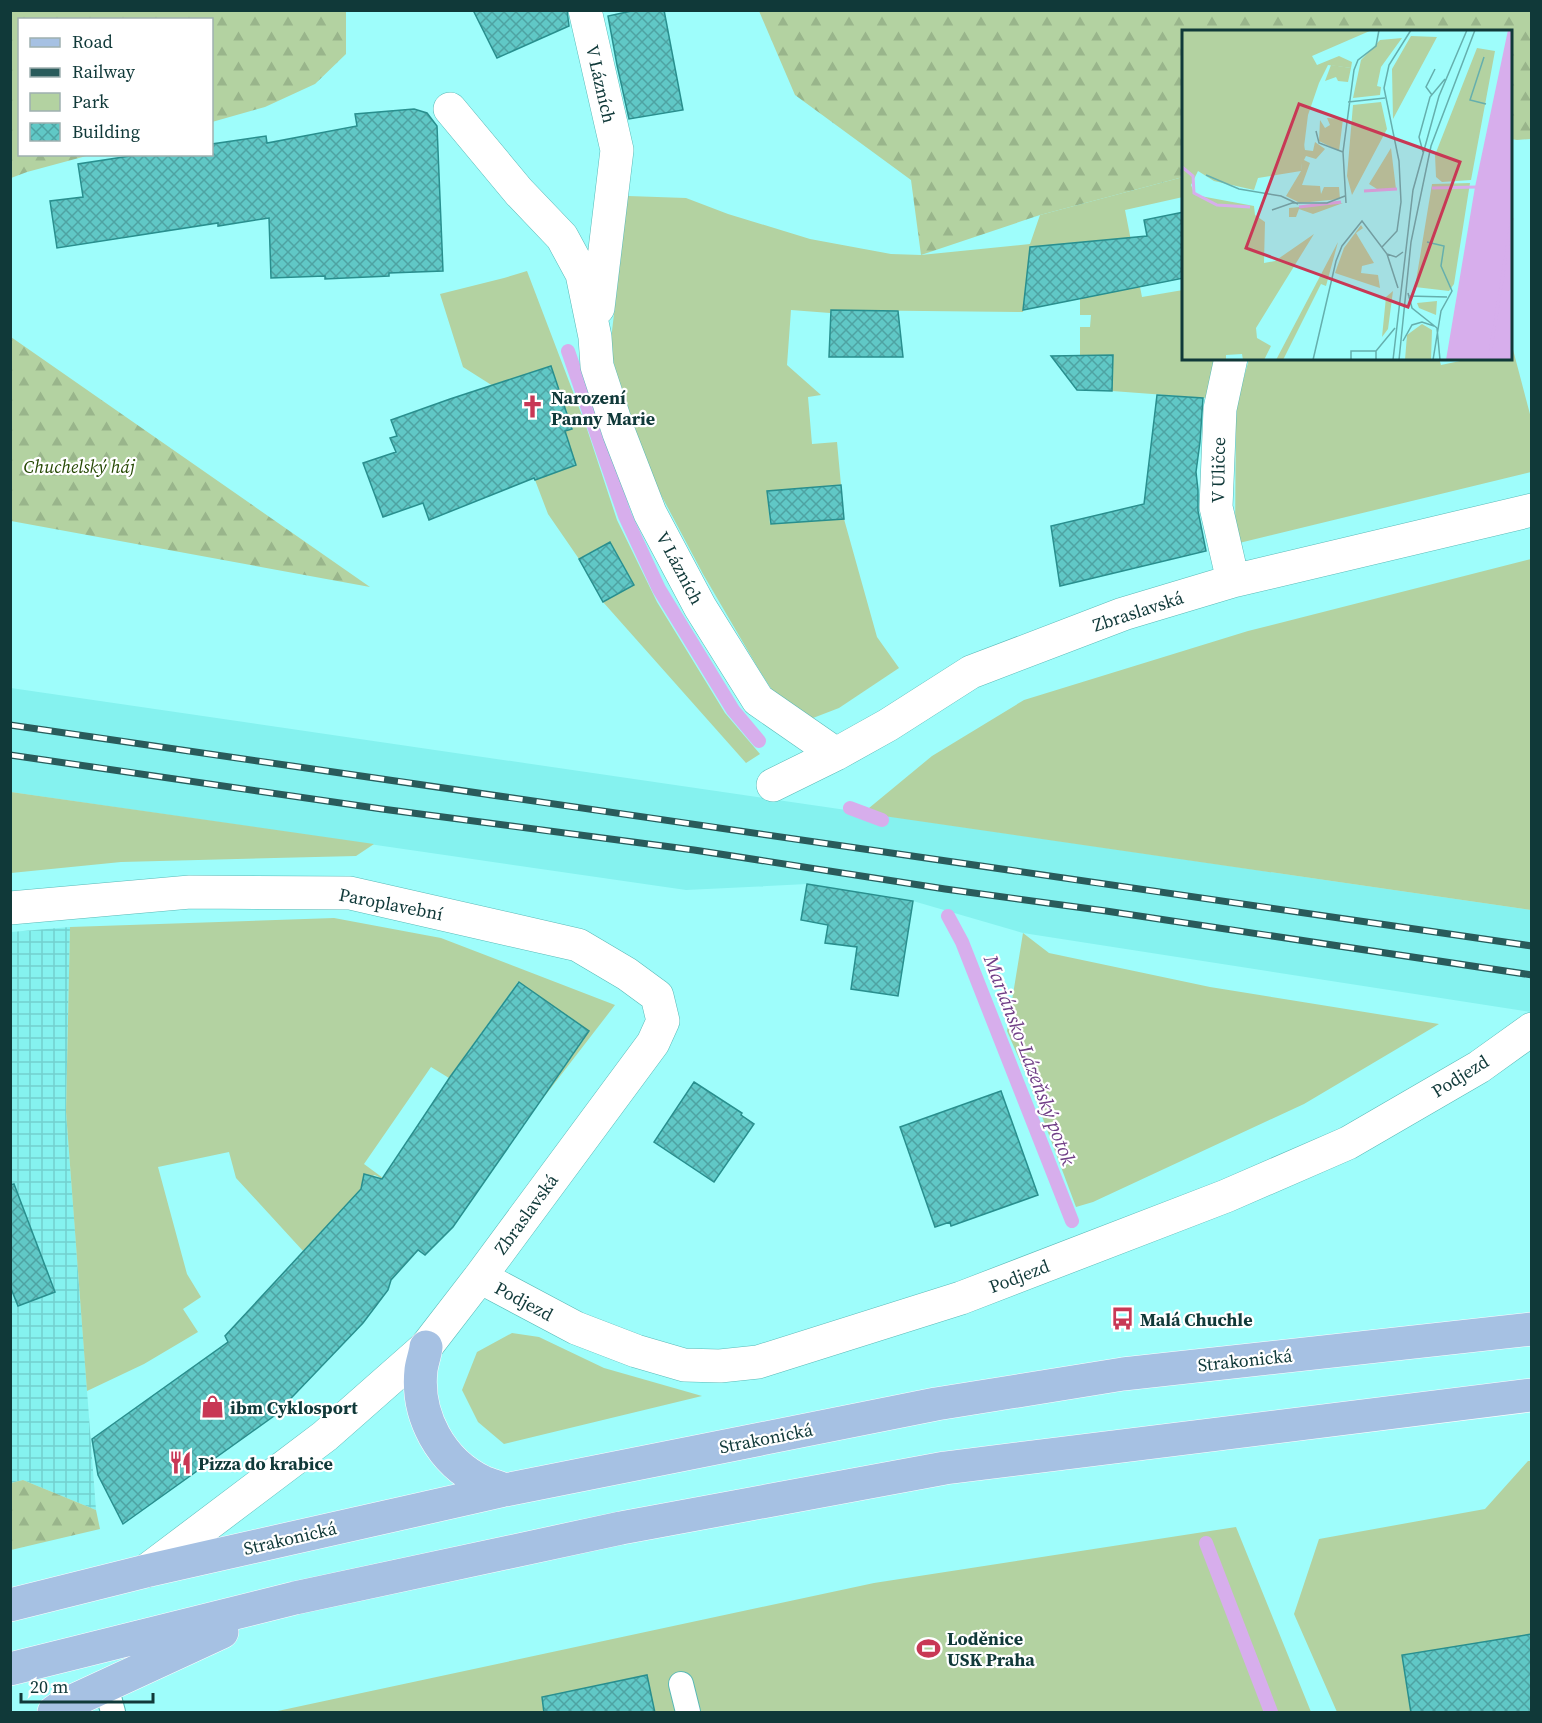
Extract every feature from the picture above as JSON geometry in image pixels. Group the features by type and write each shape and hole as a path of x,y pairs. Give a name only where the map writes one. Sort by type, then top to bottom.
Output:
{"main road":[{"name":"Strakonická","path":"10,1605 146,1571 505,1490 936,1404 1123,1374 1526,1326"},
{"path":"426,1347 421,1369 420,1393 425,1415 434,1436 447,1455 464,1471 505,1490"},
{"path":"10,1669 295,1598 621,1528 945,1468 1532,1395"},
{"path":"54,1713 64,1705 110,1699 295,1598"}],"street":[{"name":"V Lázních","path":"585,10 616,150 595,337"},
{"name":"V Lázních","path":"450,108 519,192 562,237 582,274 595,337 597,366 619,433 650,513 700,607 758,700 836,754"},
{"name":"V Uličce","path":"1231,360 1220,409 1216,507 1233,581"},
{"name":"Zbraslavská","path":"773,785 888,725 970,672 1123,614 1233,581 1532,510"},
{"name":"Paroplavební","path":"10,908 190,892 350,893 578,945 627,974 657,996 663,1021"},
{"name":"Zbraslavská","path":"146,1571 325,1436 426,1347 653,1043 663,1021"},
{"name":"Podjezd","path":"480,1277 576,1328 636,1351 684,1365 720,1366 758,1362 961,1298 1226,1196 1348,1143 1479,1067 1532,1029"}],"lane":[{"path":"681,1684 688,1713"}],"shaded area":[{"path":"11,688 1531,910 1531,1012 1023,933 913,901 807,884 686,890 11,792"},
{"path":"70,927 66,1112 96,1510 23,1480 11,1483 11,932"}],"green space":[{"path":"11,10 346,11 346,54 315,84 265,107 213,122 213,18 18,18 18,156 86,156 11,178"},
{"path":"759,11 1531,11 1531,139 1512,139 1512,30 1182,30 1182,177 1040,215 921,255 911,180 795,95"},
{"path":"1182,177 1182,197 1125,210 1142,297 1182,290 1182,360 1217,360 1206,398 1112,391 1112,355 1080,356 1080,327 1090,327 1091,315 1080,315 1080,242 1030,247 1023,312 831,310 830,313 791,310 787,365 821,395 808,397 812,444 837,442 841,485 767,491 770,524 844,519 877,637 899,668 839,708 813,718 787,714 703,574 634,444 610,348 628,196 686,198 728,214 810,239 891,254 921,255 1030,244 1040,215"},
{"path":"527,271 586,426 617,520 657,602 725,713 760,754 746,763 603,602 634,584 610,542 579,559 548,514 535,480 576,465 565,431 572,428 551,366 493,386 463,367 440,294"},
{"name":"Chuchelský háj","path":"11,337 370,587 11,521"},
{"path":"1512,346 1531,418 1531,472 1235,544 1236,406 1249,360 1440,360 1441,365 1460,361 1512,360"},
{"path":"1531,559 1531,910 863,813 932,756 1024,700 1248,631"},
{"path":"11,792 374,844 356,856 121,862 11,873"},
{"path":"334,918 441,938 615,1005 537,1106 589,1031 518,982 449,1078 431,1067 364,1164 383,1178 364,1174 361,1189 303,1251 236,1178 229,1152 158,1167 187,1274 201,1297 183,1309 198,1332 144,1364 87,1391 66,1112 70,927"},
{"path":"1023,933 1049,953 1210,987 1439,1024 1304,1104 1093,1202 1076,1207 1028,1079 1007,1031"},
{"path":"512,1333 539,1337 604,1368 702,1396 504,1444 478,1422 462,1390 477,1352"},
{"path":"1528,1461 1531,1461 1531,1712 1337,1712 1294,1614 1319,1539 1485,1509"},
{"path":"23,1480 96,1510 100,1529 11,1550 11,1483"},
{"name":"Loděnice USK Praha","path":"1236,1527 1311,1712 273,1712 874,1583"}],"building":[{"path":"473,10 567,10 569,26 497,58"},
{"path":"636,10 664,10 683,110 629,119 608,16"},
{"path":"414,109 427,113 437,126 443,271 325,279 325,276 271,278 269,218 218,226 218,223 57,248 50,201 83,197 78,164 130,156 213,156 213,144 266,136 267,143 357,126 355,114"},
{"path":"1182,212 1182,278 1023,310 1030,247 1147,236 1144,220"},
{"path":"831,310 898,311 903,357 829,357"},
{"path":"1113,355 1112,391 1077,390 1051,356"},
{"path":"551,366 572,429 565,431 576,465 535,480 534,478 429,520 423,503 383,517 363,463 396,452 390,438 397,436 391,420"},
{"path":"1157,395 1203,398 1196,472 1198,511 1206,551 1060,586 1051,526 1144,504"},
{"path":"841,485 844,519 771,524 767,491"},
{"path":"610,542 634,585 603,602 579,559"},
{"path":"807,884 913,901 898,996 851,989 857,947 825,943 828,925 801,920"},
{"path":"519,982 589,1031 453,1227 425,1255 418,1250 391,1280 388,1290 363,1323 274,1416 123,1524 98,1475 92,1439 228,1342 225,1336 361,1189 364,1174 382,1179 450,1077"},
{"path":"694,1082 742,1113 741,1115 754,1124 714,1182 654,1142"},
{"path":"1001,1091 1038,1195 951,1226 950,1222 935,1227 900,1127"},
{"path":"14,1184 55,1292 18,1306 10,1286 10,1185"},
{"path":"1532,1634 1532,1713 1411,1713 1402,1655"},
{"path":"647,1675 655,1713 544,1713 542,1697"}],"waterway":[{"name":"Mariánsko-Lázeňský potok","path":"568,351 625,516 659,589 733,710 759,741"},
{"name":"Mariánsko-Lázeňský potok","path":"850,808 882,820"},
{"name":"Mariánsko-Lázeňský potok","path":"948,916 962,942 1072,1221"},
{"name":"Mariánsko-Lázeňský potok","path":"1206,1543 1271,1712"}],"railway":[{"path":"10,725 1532,946"},
{"path":"10,755 382,809 694,850 1532,975"}],"place":[{"name":"Narození Panny Marie","path":"533,407"},
{"name":"Malá Chuchle","path":"1122,1319"},
{"name":"ibm Cyklosport","path":"212,1407"},
{"name":"Pizza do krabice","path":"180,1463"},
{"name":"Loděnice USK Praha","path":"929,1648"}]}
